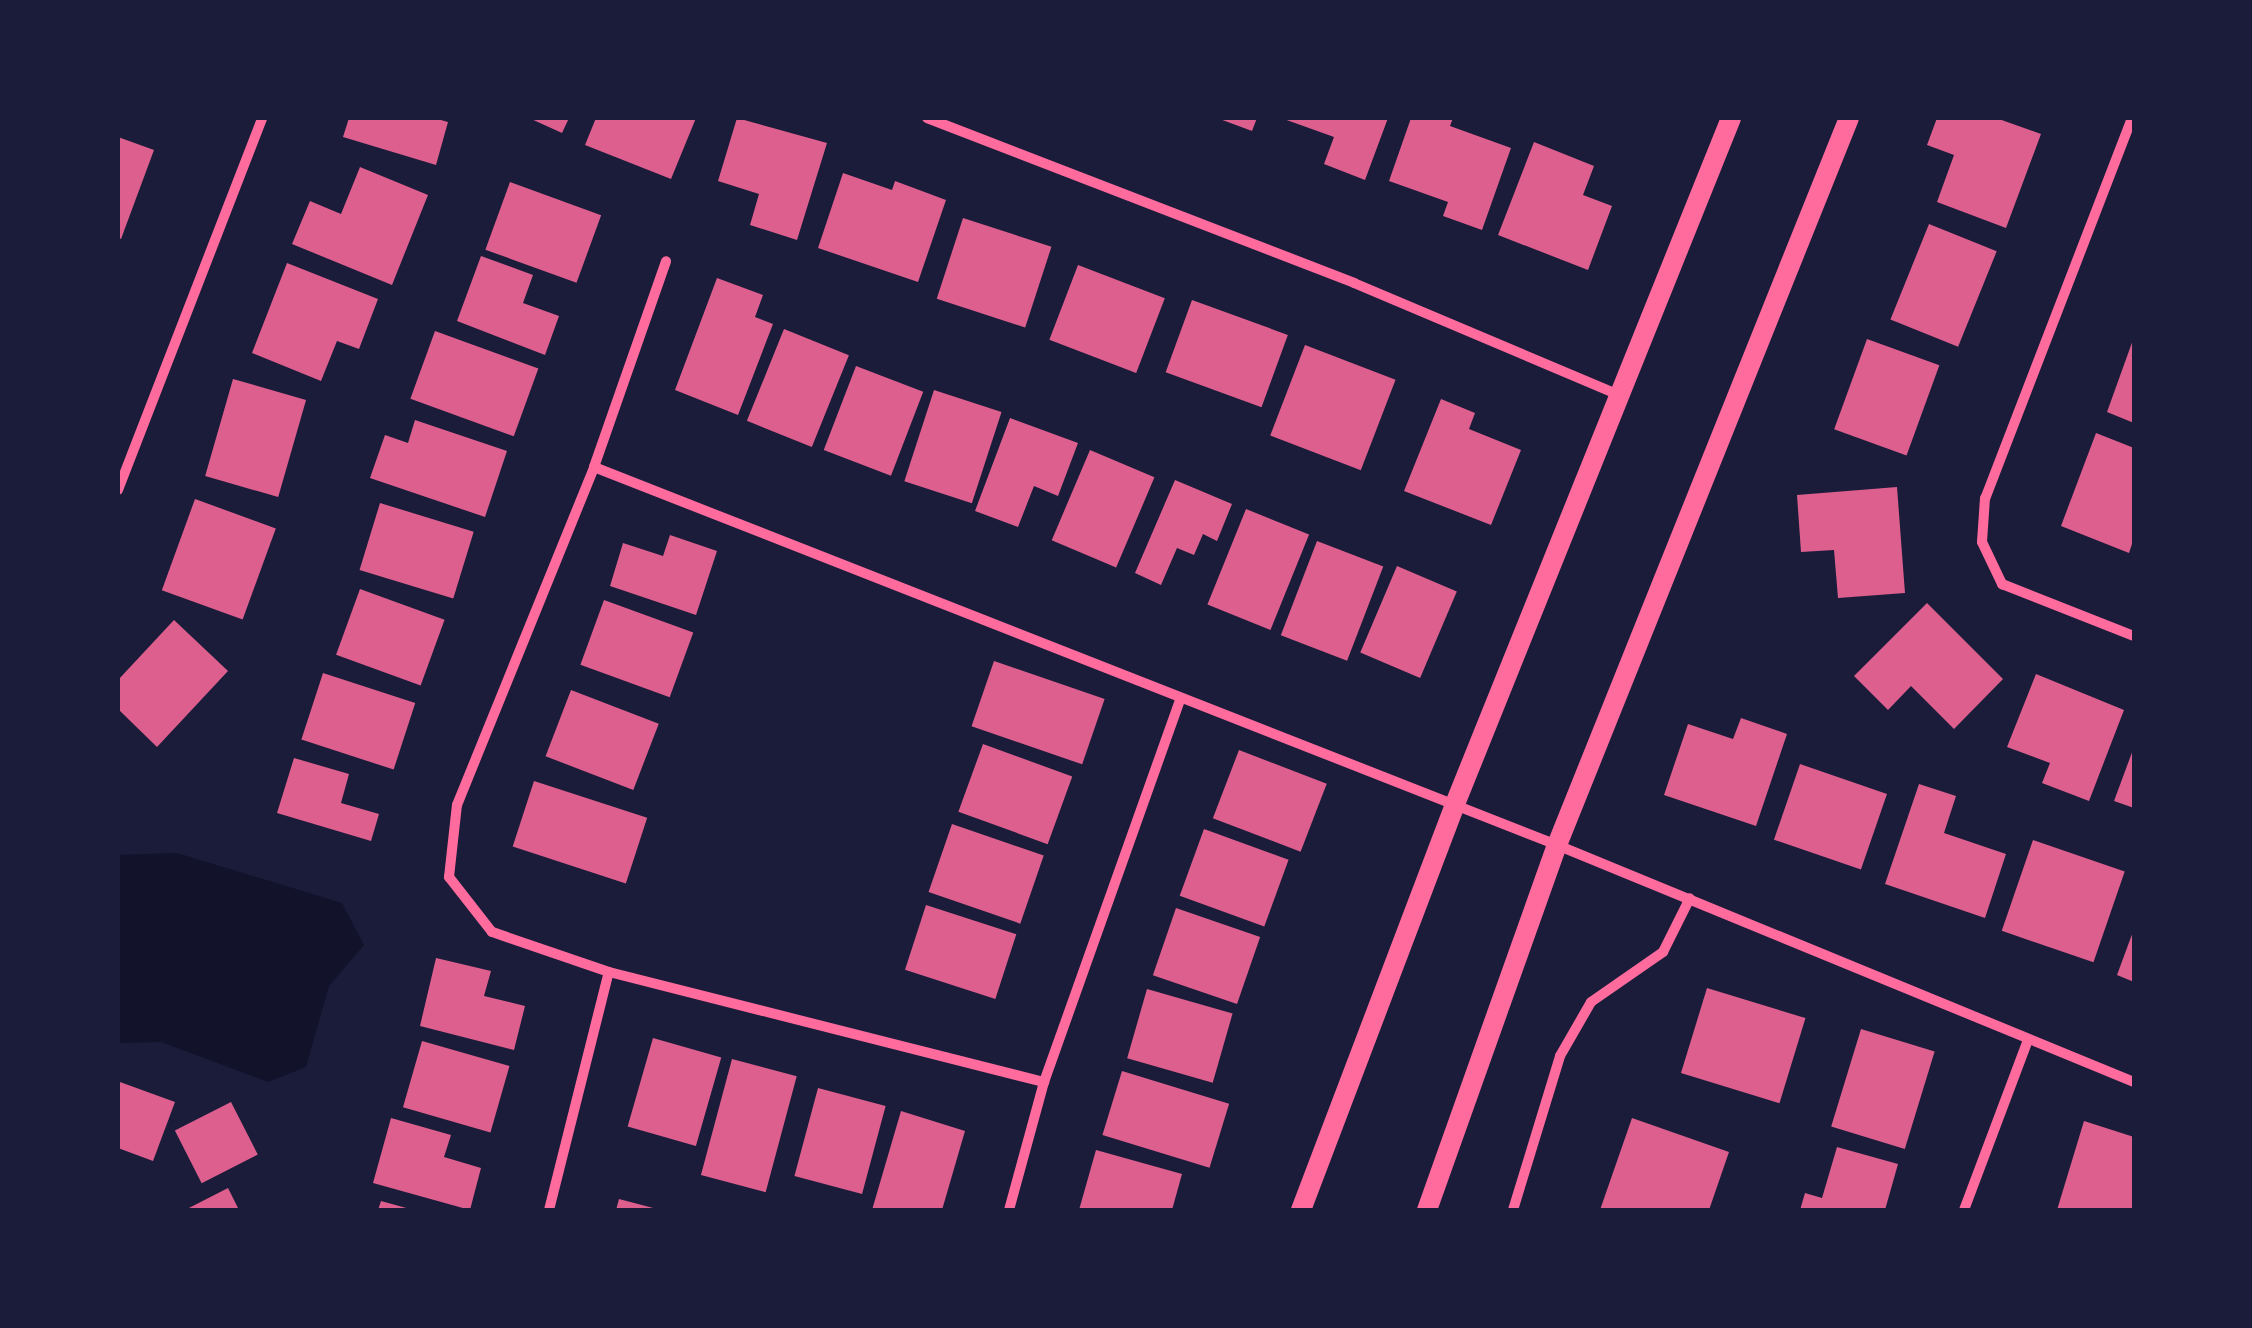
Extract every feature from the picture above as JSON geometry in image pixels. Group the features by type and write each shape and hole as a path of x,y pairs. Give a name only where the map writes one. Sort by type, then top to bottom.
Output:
{"main road":[{"path":"1301,1210 1455,804 1731,118"},
{"path":"1427,1210 1557,845 1849,118"}],"street":[{"path":"118,490 262,118"},
{"path":"928,118 1372,290 1620,395"},
{"path":"2132,118 1986,498 1982,542 2002,584 2134,636"},
{"path":"666,261 594,466 457,805 449,877 492,932 609,972 1044,1082"},
{"path":"594,466 1455,804 2134,1082"},
{"path":"1009,1210 1044,1082 1181,698"},
{"path":"1513,1210 1560,1056 1591,1002 1663,952 1690,898"},
{"path":"550,1210 609,972"},
{"path":"1964,1210 2028,1040"}],"shaded area":[{"path":"177,853 342,903 364,945 329,986 306,1067 268,1082 161,1042 118,1043 118,855"}],"building":[{"path":"349,118 434,118 448,122 436,165 343,137"},
{"path":"529,118 569,118 562,133"},
{"path":"596,118 696,118 671,179 585,145"},
{"path":"737,118 827,143 797,240 750,225 759,194 718,181"},
{"path":"1217,118 1257,118 1252,131"},
{"path":"1281,118 1388,118 1365,180 1324,164 1334,137"},
{"path":"1411,118 1453,118 1450,126 1511,148 1482,230 1443,216 1448,202 1389,181"},
{"path":"1937,118 1996,118 2041,134 2006,228 1937,202 1954,155 1927,145"},
{"path":"118,137 154,150 121,239 118,238"},
{"path":"1534,142 1594,166 1583,195 1612,206 1588,270 1498,235"},
{"path":"360,167 428,195 392,285 292,244 310,201 341,214"},
{"path":"843,173 892,190 895,181 946,200 918,282 818,248"},
{"path":"510,182 601,215 577,283 485,250"},
{"path":"963,218 1051,247 1025,328 937,299"},
{"path":"1929,224 1997,251 1958,347 1890,319"},
{"path":"481,256 533,275 523,303 559,316 545,355 457,321"},
{"path":"287,263 378,299 359,349 337,341 321,381 252,353"},
{"path":"1078,265 1165,298 1136,373 1049,340"},
{"path":"717,278 763,295 755,317 773,324 738,415 675,390"},
{"path":"1192,300 1288,335 1262,407 1166,372"},
{"path":"784,329 849,355 812,447 747,421"},
{"path":"435,331 538,369 514,436 410,399"},
{"path":"2134,337 2134,423 2107,412"},
{"path":"1867,339 1939,365 1907,456 1834,429"},
{"path":"1305,345 1396,380 1361,470 1270,436"},
{"path":"856,366 923,392 891,476 824,450"},
{"path":"233,379 306,400 278,497 205,476"},
{"path":"934,390 1002,412 972,503 904,481"},
{"path":"1441,399 1475,413 1469,429 1521,450 1491,525 1404,491"},
{"path":"1010,418 1078,443 1058,496 1034,486 1018,527 975,511"},
{"path":"415,420 507,451 485,517 370,478 385,435 408,443"},
{"path":"2096,433 2134,448 2134,538 2129,553 2061,526"},
{"path":"1090,450 1154,477 1116,568 1052,540"},
{"path":"1175,480 1232,504 1217,541 1203,534 1194,555 1177,548 1161,585 1135,573"},
{"path":"1897,487 1905,593 1838,598 1834,550 1801,552 1797,495"},
{"path":"195,499 276,528 243,620 162,590"},
{"path":"380,503 474,532 453,599 360,570"},
{"path":"1246,509 1309,534 1270,630 1207,604"},
{"path":"670,535 717,551 696,615 610,586 623,543 663,556"},
{"path":"1317,541 1383,566 1347,661 1281,635"},
{"path":"1397,566 1457,591 1420,678 1360,653"},
{"path":"360,589 445,620 421,686 336,655"},
{"path":"604,600 693,632 670,697 580,665"},
{"path":"1927,603 2003,679 1954,729 1911,686 1888,710 1854,676"},
{"path":"174,620 228,671 157,747 118,709 118,680"},
{"path":"994,661 1105,699 1082,764 972,726"},
{"path":"323,673 415,703 394,770 301,740"},
{"path":"2036,674 2124,710 2089,801 2042,783 2050,763 2007,747"},
{"path":"571,690 659,724 633,790 546,756"},
{"path":"1741,718 1787,734 1756,826 1664,795 1688,724 1733,739"},
{"path":"983,744 1072,776 1048,844 958,812"},
{"path":"2134,747 2134,808 2114,801"},
{"path":"1239,750 1327,784 1301,852 1213,818"},
{"path":"294,758 349,774 341,803 379,814 371,841 277,813"},
{"path":"1800,764 1887,794 1861,870 1774,840"},
{"path":"534,781 647,818 626,883 513,847"},
{"path":"1919,784 1956,796 1944,833 2006,854 1985,918 1885,884"},
{"path":"952,824 1044,856 1020,924 929,892"},
{"path":"1204,829 1289,860 1264,926 1180,896"},
{"path":"2033,840 2125,872 2093,962 2002,931"},
{"path":"926,905 1016,934 995,999 905,970"},
{"path":"1176,908 1260,937 1237,1004 1153,975"},
{"path":"2134,929 2134,982 2117,975"},
{"path":"436,958 491,971 484,996 525,1006 514,1050 420,1026"},
{"path":"1707,988 1805,1018 1779,1103 1681,1073"},
{"path":"1147,989 1233,1014 1213,1083 1127,1058"},
{"path":"1861,1029 1935,1052 1905,1149 1831,1127"},
{"path":"653,1038 721,1058 696,1146 628,1126"},
{"path":"422,1041 509,1066 490,1132 403,1107"},
{"path":"732,1059 797,1076 766,1192 701,1175"},
{"path":"1122,1071 1229,1104 1210,1168 1102,1135"},
{"path":"120,1082 175,1102 153,1161 118,1148"},
{"path":"818,1088 886,1106 862,1194 794,1176"},
{"path":"231,1102 258,1155 202,1183 175,1131"},
{"path":"901,1111 965,1131 942,1210 872,1210"},
{"path":"391,1118 451,1135 444,1157 481,1168 470,1210 373,1183"},
{"path":"1632,1118 1729,1152 1709,1210 1600,1210"},
{"path":"2084,1121 2134,1137 2134,1210 2057,1210"},
{"path":"1837,1147 1898,1164 1885,1210 1800,1210 1805,1193 1822,1198"},
{"path":"1096,1150 1182,1174 1172,1210 1079,1210"},
{"path":"228,1188 239,1210 185,1210"},
{"path":"619,1199 657,1209 657,1210 616,1210"},
{"path":"381,1201 410,1209 378,1210"}]}
